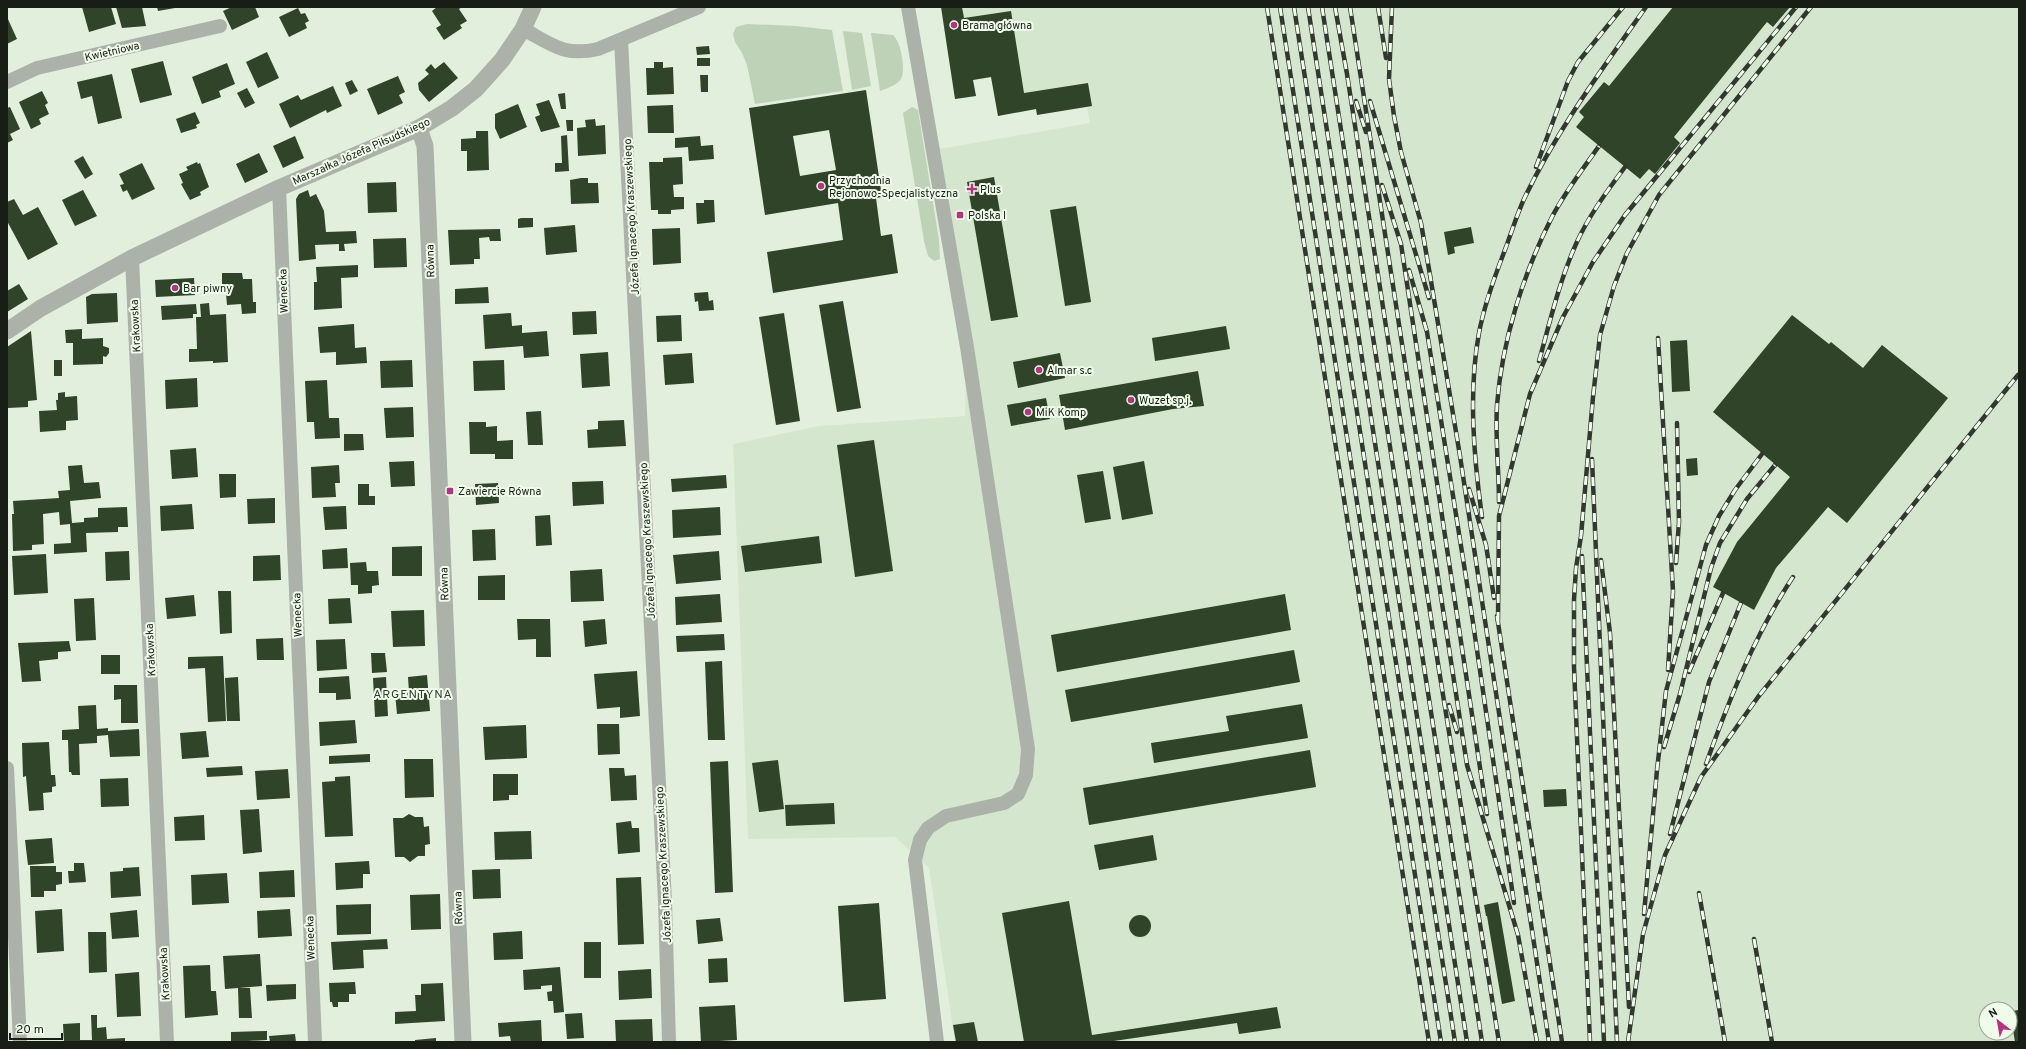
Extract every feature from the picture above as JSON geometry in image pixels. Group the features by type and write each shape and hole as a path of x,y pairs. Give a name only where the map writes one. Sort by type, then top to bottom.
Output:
{"street":[{"name":"Marszałka Józefa Piłsudskiego","path":"7,332 54,301 132,258 279,188 419,128 452,108 476,89 502,60 523,29 533,7"},
{"path":"523,29 564,51 581,53 598,49 699,7"},
{"path":"908,7 967,347 1028,749 1026,775 1018,794 1004,803 946,816 928,828 920,840 915,860 937,1042"},
{"name":"Kwietniowa","path":"7,82 37,68 220,26"},
{"name":"Józefa Ignacego Kraszewskiego","path":"621,40 663,862 669,1042"},
{"name":"Równa","path":"419,128 425,146 463,1042"},
{"name":"Wenecka","path":"279,188 315,1042"},
{"name":"Krakowska","path":"132,258 167,1042"},
{"path":"7,768 20,1042"}],"shaded area":[{"path":"941,7 2019,7 2019,1042 955,1042 929,868 895,837 748,839 733,444 819,426 965,416 967,347 933,150 1090,123 1087,107 1037,115 1036,109 998,116 991,77 973,80 976,96 955,99"},
{"path":"747,24 796,26 832,30 843,91 755,104 747,65 735,42 733,34 736,27"},
{"path":"843,31 862,33 871,86 852,90"},
{"path":"871,33 893,35 897,40 902,57 903,71 900,80 893,86 880,91"},
{"path":"912,107 918,110 939,240 940,259 934,261 928,256 924,241 903,113"}],"building":[{"path":"82,7 111,7 116,24 89,32"},
{"path":"116,7 142,7 146,26 122,28"},
{"path":"157,7 175,7 175,8 158,11"},
{"path":"232,7 255,7 259,17 232,30 223,11"},
{"path":"437,7 462,7 459,9 467,21 460,25 462,28 444,40 436,28 441,25 432,11"},
{"path":"941,7 962,7 964,18 1011,11 1024,93 1088,83 1092,106 1037,115 1036,109 998,116 991,77 973,80 976,96 955,99"},
{"path":"1673,7 1790,7 1773,27 1767,22 1674,137 1680,143 1655,174 1649,169 1640,179 1576,127 1584,117 1579,112 1604,82 1609,86"},
{"path":"298,8 301,14 305,13 309,21 305,23 307,28 289,37 279,17"},
{"path":"7,17 17,39 7,44"},
{"path":"709,46 710,54 697,55 696,47"},
{"path":"267,52 279,78 258,88 246,62"},
{"path":"697,58 710,58 710,66 697,66"},
{"path":"163,61 172,95 140,103 131,69"},
{"path":"444,62 458,78 429,102 419,90 418,83 429,74 425,70 431,64 435,69"},
{"path":"654,62 663,62 663,68 673,67 674,94 647,95 646,68 654,68"},
{"path":"227,63 235,84 219,91 221,97 202,104 192,77"},
{"path":"112,74 122,118 98,124 92,96 81,99 77,82"},
{"path":"700,75 708,75 708,92 701,92"},
{"path":"398,76 405,92 399,95 403,103 378,115 367,89"},
{"path":"352,80 358,91 350,95 345,83"},
{"path":"333,86 342,106 327,113 326,110 290,128 279,104 298,95 301,100"},
{"path":"247,88 255,103 245,108 237,93"},
{"name":"Przychodnia Rejonowo-Specjalistyczna","path":"866,90 882,197 876,198 881,236 892,234 898,273 773,293 767,252 843,240 838,203 765,215 749,108","holes":["829,130 836,170 800,176 793,136"]},
{"path":"42,91 48,103 45,105 49,114 39,119 41,124 31,129 19,102"},
{"path":"565,93 566,109 561,109 558,94"},
{"path":"549,100 560,127 541,132 535,117 540,115 536,104"},
{"path":"518,104 527,127 500,139 495,128 495,114"},
{"path":"673,105 674,133 648,133 647,106"},
{"path":"10,107 20,129 10,134 13,140 7,143 7,108"},
{"path":"195,112 200,123 196,125 197,128 181,133 176,119"},
{"path":"595,119 596,126 605,125 606,154 578,156 577,128 586,127 585,120"},
{"path":"566,120 573,120 573,131 567,131"},
{"path":"476,131 488,131 489,170 467,171 467,151 461,151 461,139 476,138"},
{"path":"567,135 569,171 555,172 555,163 562,163 561,136"},
{"path":"295,136 304,158 283,168 273,146"},
{"path":"700,136 701,146 713,145 714,159 689,161 688,147 675,148 675,138"},
{"path":"259,153 268,172 245,183 236,164"},
{"path":"83,156 93,174 85,179 74,161"},
{"path":"682,157 683,184 673,185 674,197 684,197 684,209 671,210 671,214 658,214 658,210 651,210 649,162 663,162 663,158"},
{"path":"197,162 198,164 200,163 209,187 200,192 201,195 190,200 181,184 183,183 179,174 188,170 186,167"},
{"path":"142,163 155,189 132,200 127,190 123,192 120,185 124,184 119,174"},
{"path":"994,177 1018,317 991,321 967,182"},
{"path":"588,178 588,183 598,183 599,203 571,204 570,180"},
{"path":"396,182 397,212 368,213 367,183"},
{"path":"83,190 97,216 75,226 62,200"},
{"path":"308,190 310,197 316,194 324,211 326,232 356,231 357,243 344,244 345,251 339,251 339,244 315,245 316,259 299,261 296,199 299,194"},
{"path":"14,199 23,215 38,207 58,244 28,260 7,221 7,202"},
{"path":"704,200 714,200 715,222 697,224 696,203 704,203"},
{"path":"1076,206 1091,302 1065,306 1050,210"},
{"path":"533,218 533,227 518,228 518,219"},
{"path":"575,225 577,252 546,255 544,228"},
{"path":"1471,227 1474,243 1454,247 1455,253 1448,255 1444,232"},
{"path":"680,228 681,263 653,265 652,229"},
{"path":"500,229 501,241 490,241 489,237 479,238 480,259 474,259 474,264 450,265 448,230"},
{"path":"406,238 407,267 374,268 373,239"},
{"path":"358,265 358,277 341,278 342,308 314,310 314,282 317,282 316,267"},
{"path":"222,273 242,273 243,279 252,279 253,302 256,302 256,313 242,314 241,304 227,305 226,293 222,292"},
{"name":"Bar piwny","path":"194,278 195,295 156,297 155,280"},
{"path":"19,284 28,299 7,312 7,291"},
{"path":"488,287 489,303 455,304 455,289"},
{"path":"708,292 709,301 713,300 714,310 699,311 698,301 695,302 694,293"},
{"path":"117,293 118,322 87,324 86,297 92,294"},
{"path":"843,301 861,408 837,412 819,305"},
{"path":"209,303 210,315 226,314 228,362 189,362 189,349 197,349 196,317 201,317 200,304"},
{"path":"196,304 197,314 193,314 193,318 162,320 161,306"},
{"path":"596,311 597,334 573,335 572,312"},
{"path":"511,313 512,326 522,325 522,333 547,331 549,356 524,358 523,346 485,349 483,315"},
{"path":"784,313 800,421 776,425 759,317"},
{"path":"681,315 682,341 657,342 656,316"},
{"path":"1792,315 1829,344 1831,342 1863,368 1882,345 1948,398 1847,523 1828,507 1776,568 1754,610 1713,587 1737,542 1790,477 1713,412"},
{"path":"354,324 355,348 366,347 367,363 336,365 336,352 320,353 318,327"},
{"path":"1226,326 1230,349 1155,361 1152,338"},
{"path":"82,329 82,339 103,338 103,346 109,348 109,353 106,357 103,356 103,364 73,365 73,343 66,343 65,330"},
{"path":"31,331 37,400 28,401 28,407 8,408 7,347"},
{"path":"1687,340 1690,391 1672,392 1670,341"},
{"path":"608,352 610,386 582,388 580,354"},
{"path":"692,353 694,383 665,385 663,355"},
{"name":"Almar s.c","path":"1060,353 1065,378 1018,388 1013,362"},
{"path":"54,360 62,360 62,376 54,376"},
{"path":"412,360 413,387 381,388 380,361"},
{"path":"504,360 505,390 474,391 473,361"},
{"name":"Wuzet sp.j.","path":"1198,371 1204,406 1173,409 1065,430 1059,395"},
{"path":"197,378 198,407 166,409 165,380"},
{"path":"327,380 329,418 339,418 340,438 315,439 314,422 307,422 305,381"},
{"path":"65,392 65,397 77,396 78,420 66,421 66,430 40,432 39,411 57,410 56,400 58,400 58,393"},
{"name":"MiK Komp","path":"1046,398 1050,419 1011,426 1007,405"},
{"path":"413,407 414,437 386,438 384,408"},
{"path":"541,411 543,445 528,445 526,412"},
{"path":"624,420 626,446 588,448 587,430 598,429 598,421"},
{"path":"469,422 486,422 486,427 497,426 497,441 513,440 513,459 495,459 495,454 470,454"},
{"path":"344,434 363,434 364,450 344,451"},
{"path":"874,440 893,571 855,577 837,445"},
{"path":"196,448 198,477 172,479 170,450"},
{"path":"1697,458 1698,475 1687,476 1686,459"},
{"path":"414,461 415,486 391,487 389,462"},
{"path":"1144,461 1153,514 1122,520 1113,467"},
{"path":"82,465 84,483 99,482 101,498 70,501 72,523 84,522 84,518 98,517 98,508 127,507 128,527 118,527 118,532 86,533 87,552 54,554 54,544 71,543 70,524 60,525 59,512 43,514 44,544 32,545 32,550 13,551 13,501 59,498 58,491 70,490 68,466"},
{"path":"339,465 340,483 335,483 336,497 312,498 311,467"},
{"path":"1103,471 1111,519 1085,523 1077,475"},
{"path":"219,474 236,474 236,497 220,498"},
{"path":"726,475 727,488 672,492 671,479"},
{"path":"603,481 604,504 573,506 572,482"},
{"path":"498,483 499,503 476,505 475,484"},
{"path":"358,484 369,484 369,496 375,496 375,505 358,505"},
{"path":"275,498 275,523 248,524 247,499"},
{"path":"192,504 194,529 161,531 160,506"},
{"path":"346,506 347,529 325,530 323,507"},
{"path":"720,507 721,535 673,538 672,510"},
{"path":"550,515 552,545 536,546 535,516"},
{"path":"495,529 496,560 473,561 472,530"},
{"path":"819,536 822,563 745,572 741,546"},
{"path":"422,546 422,576 392,576 392,547"},
{"path":"347,548 348,568 323,569 322,550"},
{"path":"129,551 130,580 106,581 105,552"},
{"path":"719,551 721,580 676,584 673,555"},
{"path":"46,554 48,593 14,595 12,556"},
{"path":"280,555 281,580 253,581 253,556"},
{"path":"366,562 367,571 378,571 379,585 372,586 372,593 358,594 358,585 351,585 350,563"},
{"path":"602,569 604,601 571,602 570,571"},
{"path":"505,575 505,600 478,600 478,576"},
{"path":"218,591 231,591 232,633 220,634"},
{"path":"720,594 722,622 676,625 675,597"},
{"path":"1285,594 1291,630 1057,672 1051,635"},
{"path":"194,595 196,616 167,619 165,598"},
{"path":"94,598 96,640 76,641 74,599"},
{"path":"350,598 352,623 329,624 328,599"},
{"path":"424,610 425,646 393,647 391,611"},
{"path":"517,619 550,619 551,657 536,657 536,639 518,640"},
{"path":"605,619 607,644 585,647 583,621"},
{"path":"724,634 725,650 677,652 676,636"},
{"path":"283,638 284,660 257,660 256,639"},
{"path":"345,639 347,669 317,671 316,640"},
{"path":"69,641 71,651 58,652 58,659 39,661 41,681 22,682 18,643"},
{"path":"1294,650 1300,682 1071,722 1065,690"},
{"path":"371,653 385,653 387,672 372,673"},
{"path":"101,655 120,655 120,674 101,674"},
{"path":"223,656 226,721 208,722 205,668 188,669 188,657"},
{"path":"722,661 725,740 708,740 705,662"},
{"path":"637,671 640,716 620,718 620,707 597,709 594,674"},
{"path":"427,675 430,711 397,714 395,693 409,692 408,677"},
{"path":"349,676 351,699 336,700 336,693 319,693 319,678"},
{"path":"238,677 240,721 227,721 225,678"},
{"path":"386,677 388,716 375,717 373,678"},
{"path":"114,685 137,685 138,723 121,723 121,699 114,700"},
{"path":"1302,704 1308,738 1154,763 1151,743 1229,731 1226,716"},
{"path":"96,705 97,729 108,728 108,731 139,729 140,756 110,757 108,735 97,736 97,743 79,744 80,775 72,775 71,772 69,772 68,740 62,740 62,730 79,729 78,706"},
{"path":"355,720 357,743 320,746 319,722"},
{"path":"597,724 619,724 620,754 598,755"},
{"path":"526,725 527,758 485,760 483,727"},
{"path":"206,731 209,757 182,759 180,733"},
{"path":"49,742 51,775 55,775 56,786 52,787 52,792 43,793 44,810 29,811 26,776 23,777 22,743"},
{"path":"1310,750 1316,787 1089,825 1083,788"},
{"path":"370,754 370,762 329,764 329,756"},
{"path":"404,759 433,759 434,797 405,798"},
{"path":"778,760 784,809 759,812 752,763"},
{"path":"728,761 733,892 715,893 710,762"},
{"path":"242,766 243,775 207,777 206,768"},
{"path":"609,768 624,768 625,776 636,775 637,800 611,801"},
{"path":"288,769 290,798 257,800 255,771"},
{"path":"493,774 518,774 518,795 509,795 509,800 493,801"},
{"path":"350,776 353,836 325,837 322,782 335,781 335,777"},
{"path":"128,778 129,806 101,807 100,779"},
{"path":"1566,789 1567,806 1544,807 1543,790"},
{"path":"834,803 835,824 786,826 785,805"},
{"path":"259,809 262,852 243,854 240,810"},
{"path":"409,814 415,817 423,817 424,827 429,826 430,844 425,845 425,856 418,856 410,862 404,857 395,857 393,818 403,818"},
{"path":"204,815 205,840 175,841 174,817"},
{"path":"631,821 632,828 639,828 640,852 618,854 616,823"},
{"path":"531,831 532,859 495,860 494,832"},
{"path":"1153,835 1157,860 1099,870 1094,845"},
{"path":"52,838 54,863 28,865 25,840"},
{"path":"369,861 370,874 363,874 363,888 336,890 335,863"},
{"path":"74,863 84,863 86,882 69,883 68,871 74,871"},
{"path":"30,866 56,866 56,872 62,872 62,884 56,885 56,891 44,891 44,897 31,897"},
{"path":"139,867 141,896 111,898 110,872 123,871 123,868"},
{"path":"500,869 501,898 473,899 472,870"},
{"path":"294,870 295,897 260,898 259,872"},
{"path":"227,873 229,903 192,905 191,875"},
{"path":"641,877 644,944 618,945 616,878"},
{"path":"440,894 441,929 411,930 410,895"},
{"path":"1069,901 1092,1035 1277,1007 1281,1028 1239,1034 1237,1023 1107,1042 1024,1042 1002,913"},
{"path":"1498,902 1515,1001 1502,1004 1484,905"},
{"path":"879,903 886,999 844,1002 838,906"},
{"path":"371,904 371,934 337,935 336,905"},
{"path":"62,909 64,951 37,953 35,911"},
{"path":"290,909 292,936 258,938 257,911"},
{"path":"137,910 139,937 112,939 110,913"},
{"path":"1140,915 1148,918 1151,926 1148,934 1140,937 1132,934 1129,926 1132,918"},
{"path":"720,918 723,941 698,944 696,920"},
{"path":"522,931 523,959 494,960 493,933"},
{"path":"88,932 106,932 107,972 89,973"},
{"path":"387,939 388,949 363,950 364,968 333,970 331,942"},
{"path":"584,942 601,942 601,978 584,978"},
{"path":"260,954 262,986 239,988 250,988 252,1018 239,1018 238,988 225,989 223,956"},
{"path":"727,958 728,982 709,983 708,959"},
{"path":"210,965 211,991 216,991 218,1015 185,1018 183,966"},
{"path":"560,967 564,1012 554,1013 553,1001 548,1001 547,992 552,991 552,985 541,986 541,989 524,990 523,970"},
{"path":"651,969 652,998 619,1000 618,971"},
{"path":"139,972 141,1016 117,1017 115,974"},
{"path":"355,982 356,994 349,994 349,1002 338,1002 338,1007 333,1007 332,1002 330,1002 329,983"},
{"path":"443,983 445,1021 395,1024 395,1012 416,1011 415,995 421,995 421,984"},
{"path":"296,984 296,999 267,1001 266,985"},
{"path":"735,1005 737,1040 701,1042 699,1007"},
{"path":"2018,1010 2019,1042 2015,1042 2018,1041"},
{"path":"582,1013 584,1038 567,1039 565,1014"},
{"path":"91,1015 97,1015 97,1028 106,1027 107,1039 125,1038 125,1042 64,1042 63,1024 80,1023 80,1040 92,1040"},
{"path":"652,1019 653,1042 616,1042 615,1020"},
{"path":"541,1020 542,1042 511,1042 510,1036 499,1037 498,1023"},
{"path":"974,1022 978,1042 956,1042 953,1025"},
{"path":"267,1031 267,1040 231,1042 231,1032"},
{"path":"295,1034 296,1042 270,1042 269,1036"},
{"path":"436,1038 436,1042 415,1042 415,1040"}],"railway":[{"path":"1267,7 1429,1042"},
{"path":"1280,7 1441,1042"},
{"path":"1294,7 1455,1042"},
{"path":"1308,7 1467,1042"},
{"path":"1322,7 1482,1042"},
{"path":"1335,7 1347,74 1439,670 1499,1042"},
{"path":"1350,7 1467,765 1518,935 1537,1042"},
{"path":"1378,7 1386,58"},
{"path":"1392,7 1389,79 1394,116 1401,152 1421,223 1430,275 1460,456 1549,1042"},
{"path":"1536,167 1568,81 1578,62 1623,7"},
{"path":"1482,517 1473,425 1473,402 1479,333 1489,294 1521,206 1537,173 1581,100 1646,7"},
{"path":"1498,621 1499,516 1530,394 1563,317 1593,262 1625,215 1796,7"},
{"path":"1590,1042 1574,667 1574,600 1600,335 1614,286 1627,253 1659,195 1811,7"},
{"path":"1356,101 1366,132"},
{"path":"1370,101 1429,298"},
{"path":"1499,502 1496,429 1497,405 1509,332 1523,285 1552,217 1568,190 1599,146"},
{"path":"1539,361 1560,287 1576,244 1592,214 1625,167"},
{"path":"1382,185 1401,244 1487,814"},
{"path":"1409,270 1427,332 1471,609 1514,903"},
{"path":"1658,338 1673,591 1668,670"},
{"path":"1628,1042 1643,934 1665,855 1701,777 1758,697 2018,375"},
{"path":"1676,563 1679,522 1677,423"},
{"path":"1644,914 1657,770 1666,691 1706,545 1719,516 1735,490 1762,454"},
{"path":"1592,459 1617,1042"},
{"path":"1664,747 1680,694 1711,568 1720,543 1747,499 1775,465"},
{"path":"1469,489 1486,545 1494,598"},
{"path":"1582,556 1604,1042"},
{"path":"1601,560 1610,633 1629,1007"},
{"path":"1706,764 1724,716 1755,644 1779,599 1793,577"},
{"path":"1689,672 1723,593"},
{"path":"1670,834 1709,682 1741,603"},
{"path":"1497,616 1562,1042"},
{"path":"1449,705 1457,732"},
{"path":"1699,893 1725,1042"},
{"path":"1754,939 1772,1042"}],"place":[{"name":"Brama główna","path":"954,25"},
{"name":"Przychodnia Rejonowo-Specjalistyczna","path":"821,186"},
{"name":"Plus","path":"972,189"},
{"name":"Polska I","path":"960,215"},
{"name":"Bar piwny","path":"175,288"},
{"name":"Almar s.c","path":"1039,370"},
{"name":"Wuzet sp.j.","path":"1131,400"},
{"name":"MiK Komp","path":"1028,412"},
{"name":"Zawiercie Równa","path":"450,491"}],"district":[{"name":"ARGENTYNA","path":"413,694"}]}
